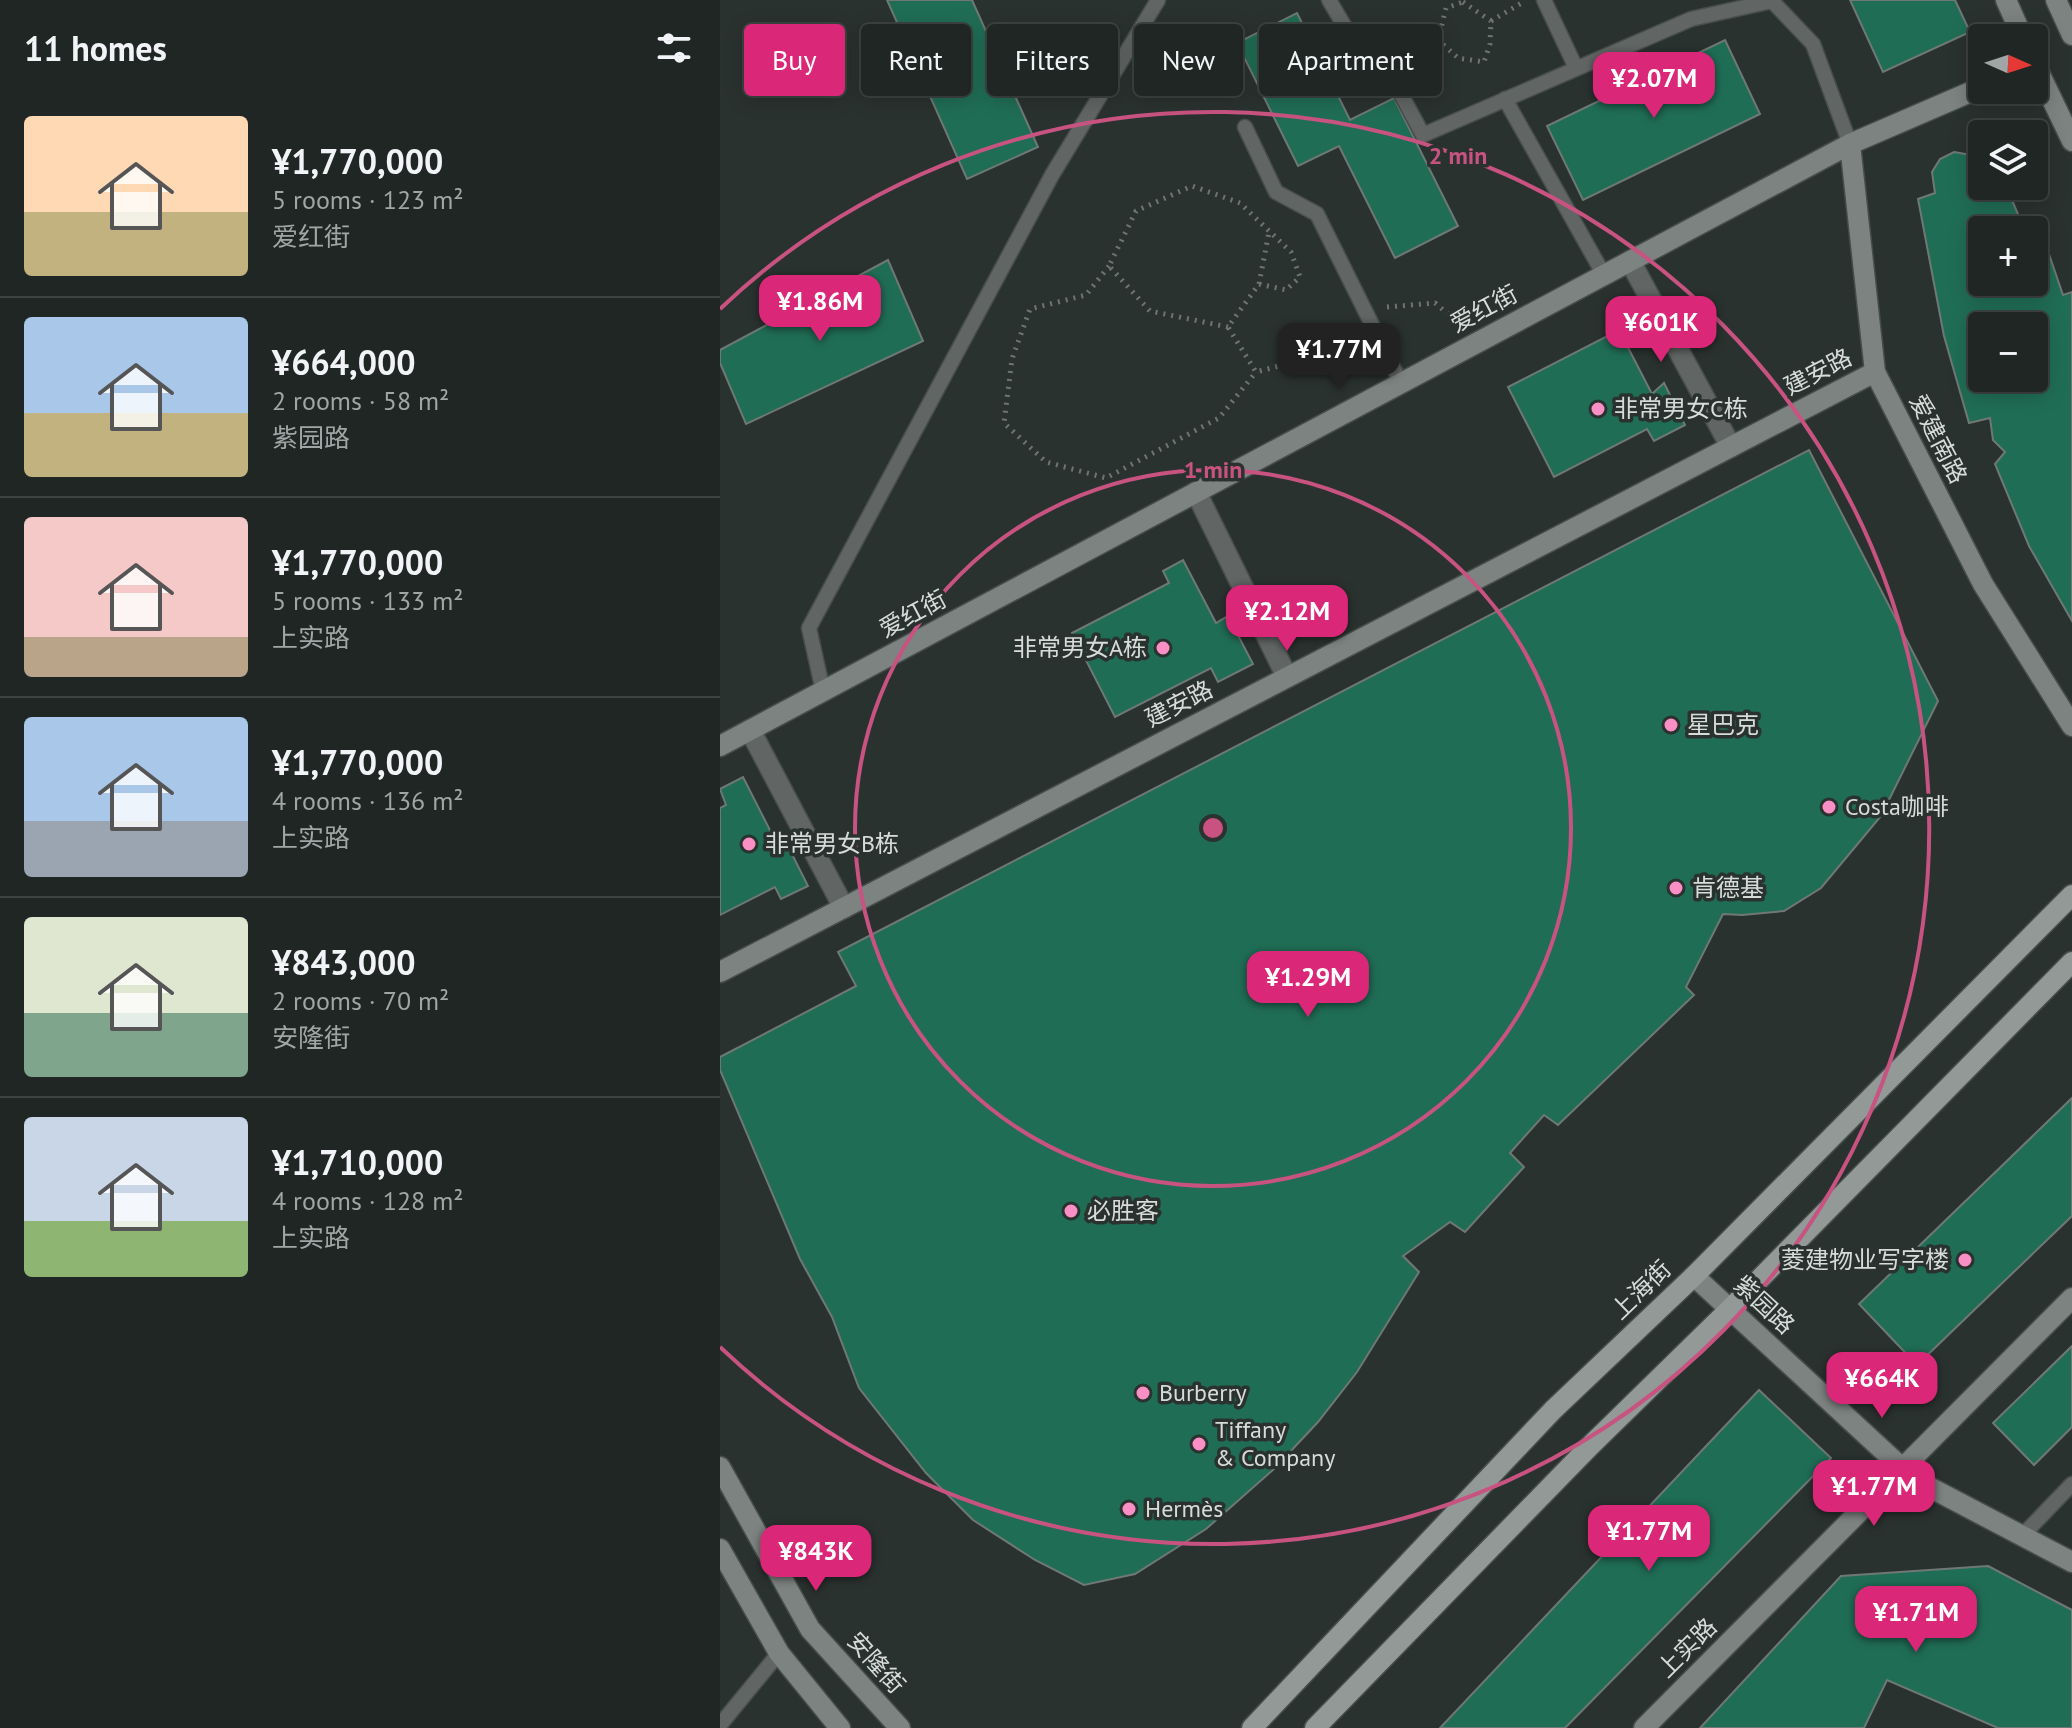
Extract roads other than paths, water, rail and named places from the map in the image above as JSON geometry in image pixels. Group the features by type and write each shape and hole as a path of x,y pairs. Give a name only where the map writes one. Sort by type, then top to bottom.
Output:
{"main road":[{"name":"上海街","path":"1252,1728 1553,1410 1694,1276 2072,895"},
{"path":"1324,1725 1591,1445 1730,1309 2072,962"}],"street":[{"path":"2006,0 2017,24"},
{"path":"2056,0 2072,35"},
{"path":"2048,92 2072,141"},
{"name":"爱红街","path":"720,746 1850,144 1968,93"},
{"name":"爱建南路","path":"1850,144 1875,372 1983,584 2072,726"},
{"path":"1630,261 1731,447"},
{"name":"建安路","path":"720,972 1875,372"},
{"path":"1196,492 1287,677"},
{"path":"750,730 844,908"},
{"name":"紫园路","path":"1694,1276 1920,1482 2072,1562"},
{"name":"上实路","path":"1644,1728 2072,1298"},
{"name":"安隆街","path":"720,1467 810,1629 900,1728"},
{"path":"720,1549 779,1653 840,1728"}],"lane":[{"path":"823,691 809,628 1052,175 1158,0"},
{"path":"1329,0 1374,76 1395,83 1423,135 1691,19 1772,1 1813,44 1850,144"},
{"path":"1544,0 1576,68"},
{"path":"1505,99 1604,275"},
{"path":"1245,127 1276,192 1317,214 1401,383"},
{"path":"2022,1536 2072,1484"},
{"path":"720,1725 779,1653"}],"place":[{"name":"非常男女C栋","path":"1598,409"},
{"name":"非常男女A栋","path":"1163,648"},
{"name":"星巴克","path":"1671,725"},
{"name":"Costa咖啡","path":"1829,807"},
{"name":"非常男女B栋","path":"749,844"},
{"name":"肯德基","path":"1676,888"},
{"name":"必胜客","path":"1071,1211"},
{"name":"菱建物业写字楼","path":"1965,1260"},
{"name":"Burberry","path":"1143,1393"},
{"name":"Tiffany & Company","path":"1199,1444"},
{"name":"Hermès","path":"1129,1509"}]}
